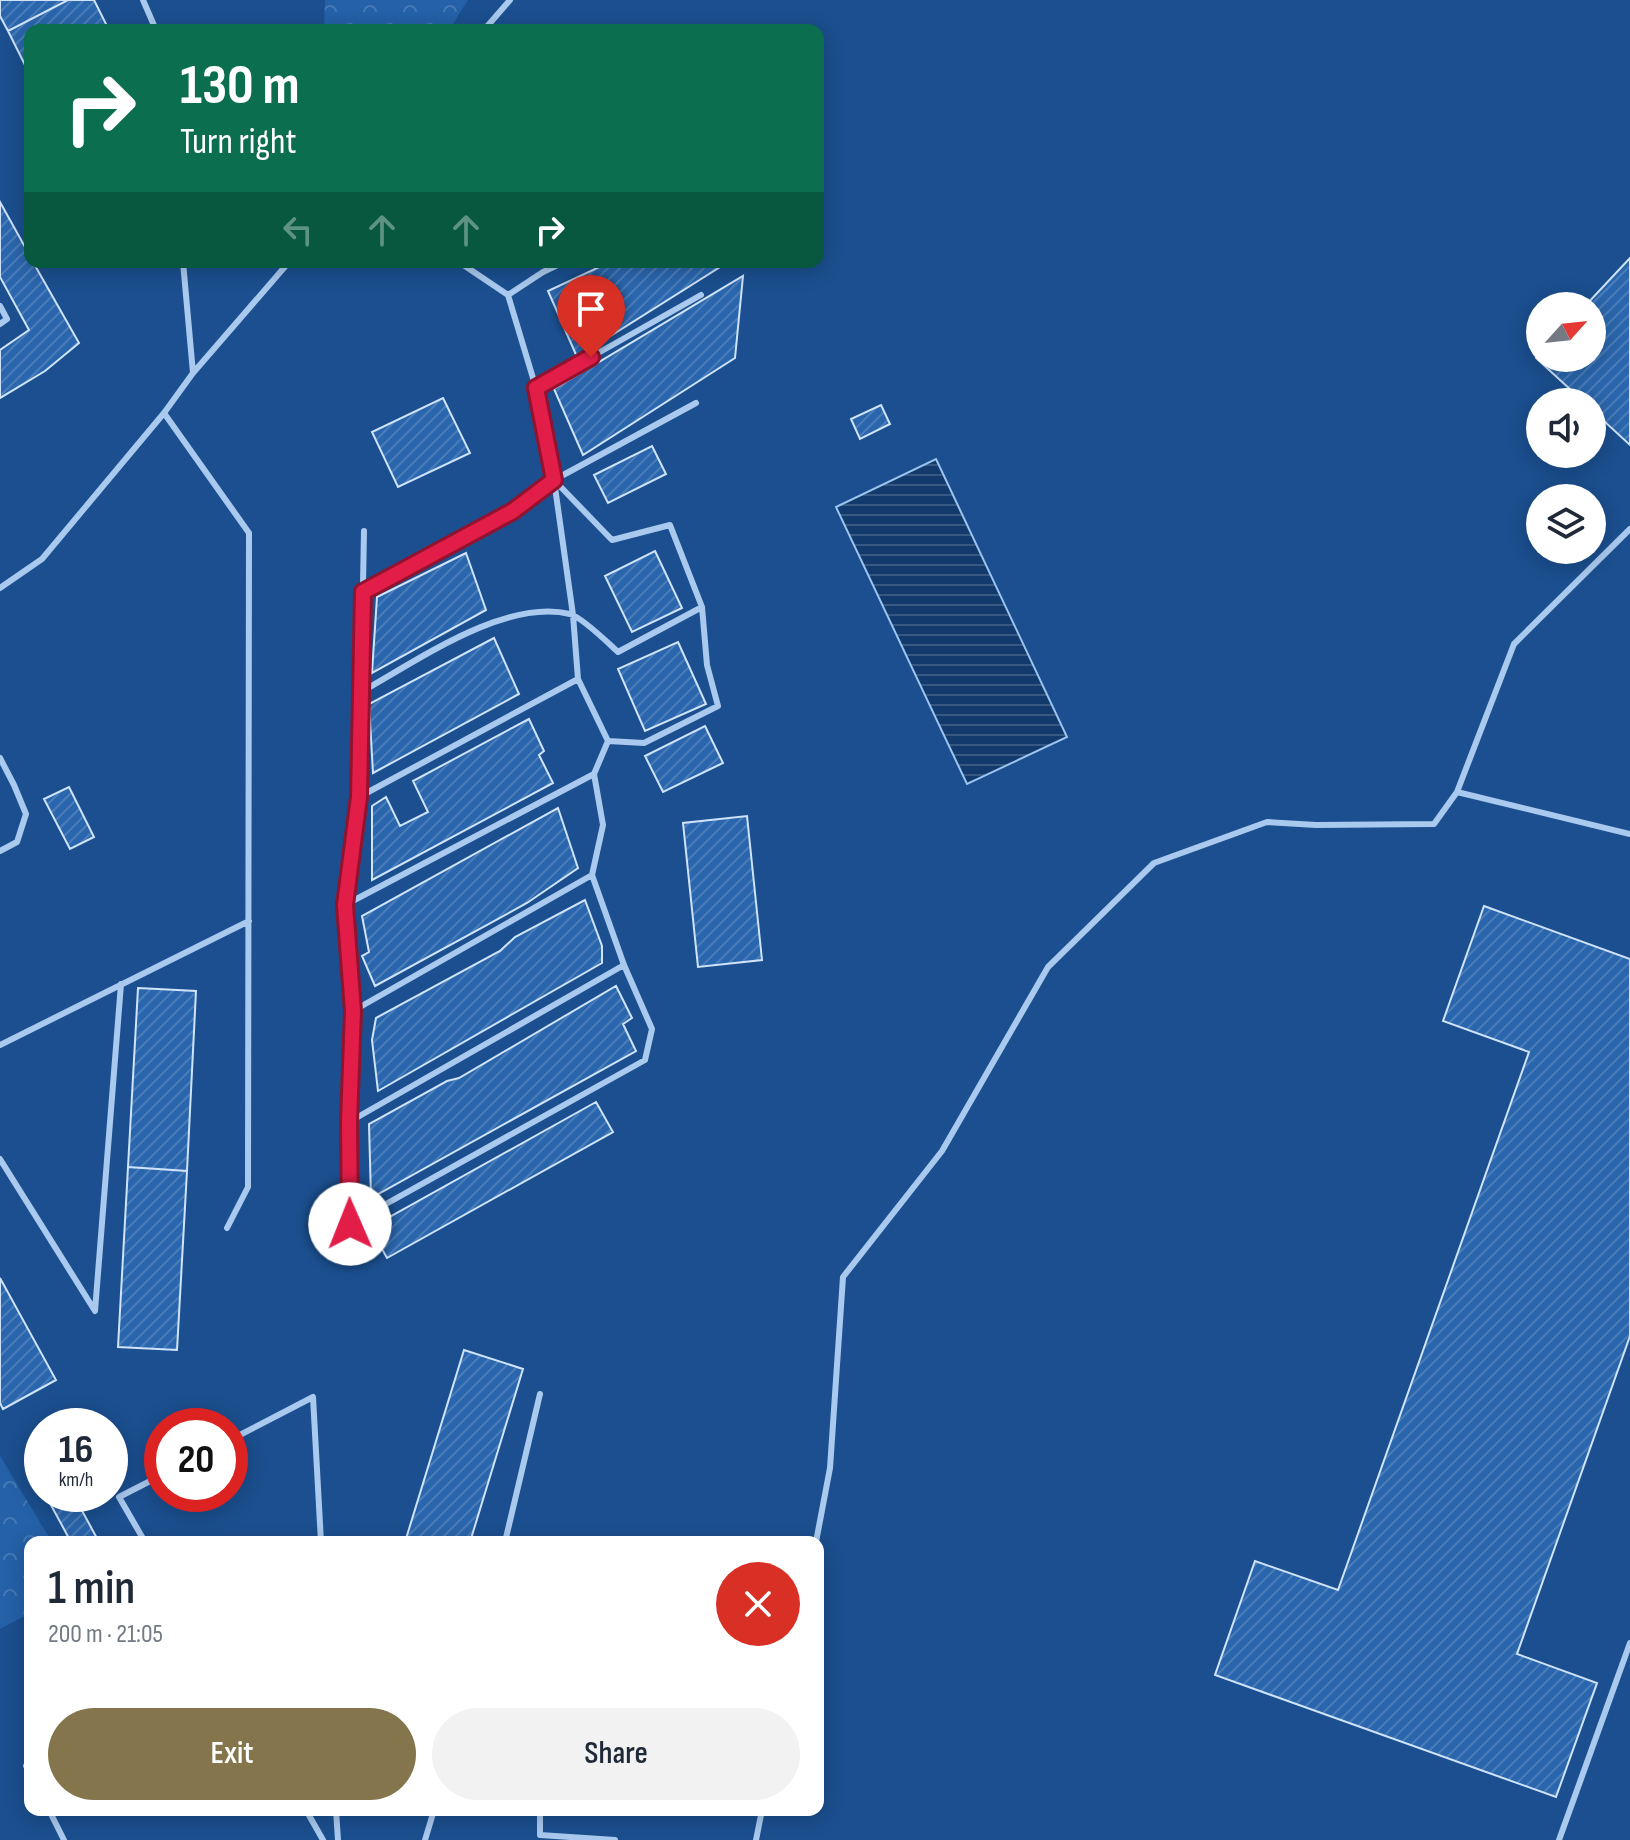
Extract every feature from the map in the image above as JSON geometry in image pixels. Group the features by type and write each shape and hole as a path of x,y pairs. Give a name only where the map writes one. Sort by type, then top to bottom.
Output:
{"lane":[{"path":"143,0 153,24"},
{"path":"489,24 510,0"},
{"path":"184,268 193,373"},
{"path":"0,588 42,559 164,413 193,373 284,268"},
{"path":"364,531 359,797 345,905 353,1011 349,1122 350,1224 645,1060 652,1029 624,965 592,875 603,825 594,774 608,741 578,679 573,615 554,480 536,388 508,295 468,268"},
{"path":"508,295 551,268"},
{"path":"536,388 701,295"},
{"path":"0,306 7,319 0,324"},
{"path":"363,592 513,511 554,480 696,403"},
{"path":"164,413 249,533 248,1187 227,1228"},
{"path":"554,480 612,540 670,525 702,607 707,665 718,706 644,743 608,741"},
{"path":"817,1536 830,1468 843,1277 942,1151 1048,967 1154,863 1267,822 1316,825 1434,824 1457,792 1514,644 1630,529"},
{"path":"361,692 489,622 531,611 573,615 618,652 702,607"},
{"path":"359,797 578,679"},
{"path":"0,758 26,814 17,842 0,851"},
{"path":"345,905 594,774"},
{"path":"1457,792 1630,834"},
{"path":"353,1011 592,875"},
{"path":"0,1045 249,921"},
{"path":"349,1122 624,965"},
{"path":"0,1159 95,1311 121,984"},
{"path":"506,1536 540,1394"},
{"path":"248,1431 313,1397 321,1536"},
{"path":"142,1536 119,1497 144,1484"},
{"path":"1559,1840 1630,1643"},
{"path":"52,1816 64,1840"},
{"path":"309,1816 323,1840"},
{"path":"336,1816 338,1840"},
{"path":"425,1840 432,1816"},
{"path":"540,1816 539,1837 615,1840"},
{"path":"756,1840 761,1816"}],"green space":[{"path":"325,0 468,0 453,24 324,24"},
{"path":"0,1456 24,1496 24,1512 34,1512 48,1536 24,1536 24,1616 0,1629"}],"shaded area":[{"path":"936,459 1067,737 967,784 836,507"}],"building":[{"path":"0,0 68,0 8,31 0,16"},
{"path":"68,0 94,0 106,24 24,24 24,63 8,31"},
{"path":"0,202 24,245 24,268 36,268 79,343 45,371 0,398 0,350 29,330 0,277"},
{"path":"1630,258 1630,445 1606,423 1606,388 1569,388 1551,372 1606,372 1606,292 1598,292"},
{"path":"597,268 718,268 577,357 548,291"},
{"path":"743,276 735,358 583,455 554,389"},
{"path":"443,398 470,453 398,487 372,432"},
{"path":"881,405 890,424 860,439 851,419"},
{"path":"652,446 666,474 608,503 594,475"},
{"path":"655,551 682,608 632,632 605,576"},
{"path":"466,553 486,610 372,673 377,597"},
{"path":"494,638 519,694 373,773 369,704"},
{"path":"678,642 706,704 645,731 618,669"},
{"path":"529,719 544,751 539,755 553,783 372,880 372,806 386,797 400,826 428,812 413,781"},
{"path":"705,726 723,763 663,792 645,756"},
{"path":"69,787 94,837 70,849 44,799"},
{"path":"558,808 578,868 527,903 375,986 362,956 369,952 362,916"},
{"path":"747,816 762,960 698,967 683,823"},
{"path":"585,900 602,946 602,963 378,1091 372,1040 376,1018 500,951 515,937"},
{"path":"1484,906 1630,959 1630,1336 1517,1654 1597,1683 1556,1797 1215,1675 1255,1561 1338,1590 1529,1052 1443,1021"},
{"path":"616,986 632,1018 623,1024 636,1051 371,1198 369,1124 447,1081 459,1078"},
{"path":"138,988 196,991 187,1171 128,1167"},
{"path":"596,1102 613,1132 387,1258 370,1228"},
{"path":"128,1167 187,1171 177,1350 118,1347"},
{"path":"0,1278 56,1380 3,1409 0,1403"},
{"path":"464,1350 523,1369 472,1536 407,1536"},
{"path":"55,1512 83,1512 96,1536 68,1536"}],"route":[{"path":"350,1224 349,1122 353,1011 345,905 359,797 363,592 513,511 554,480 536,388 591,357"}]}
